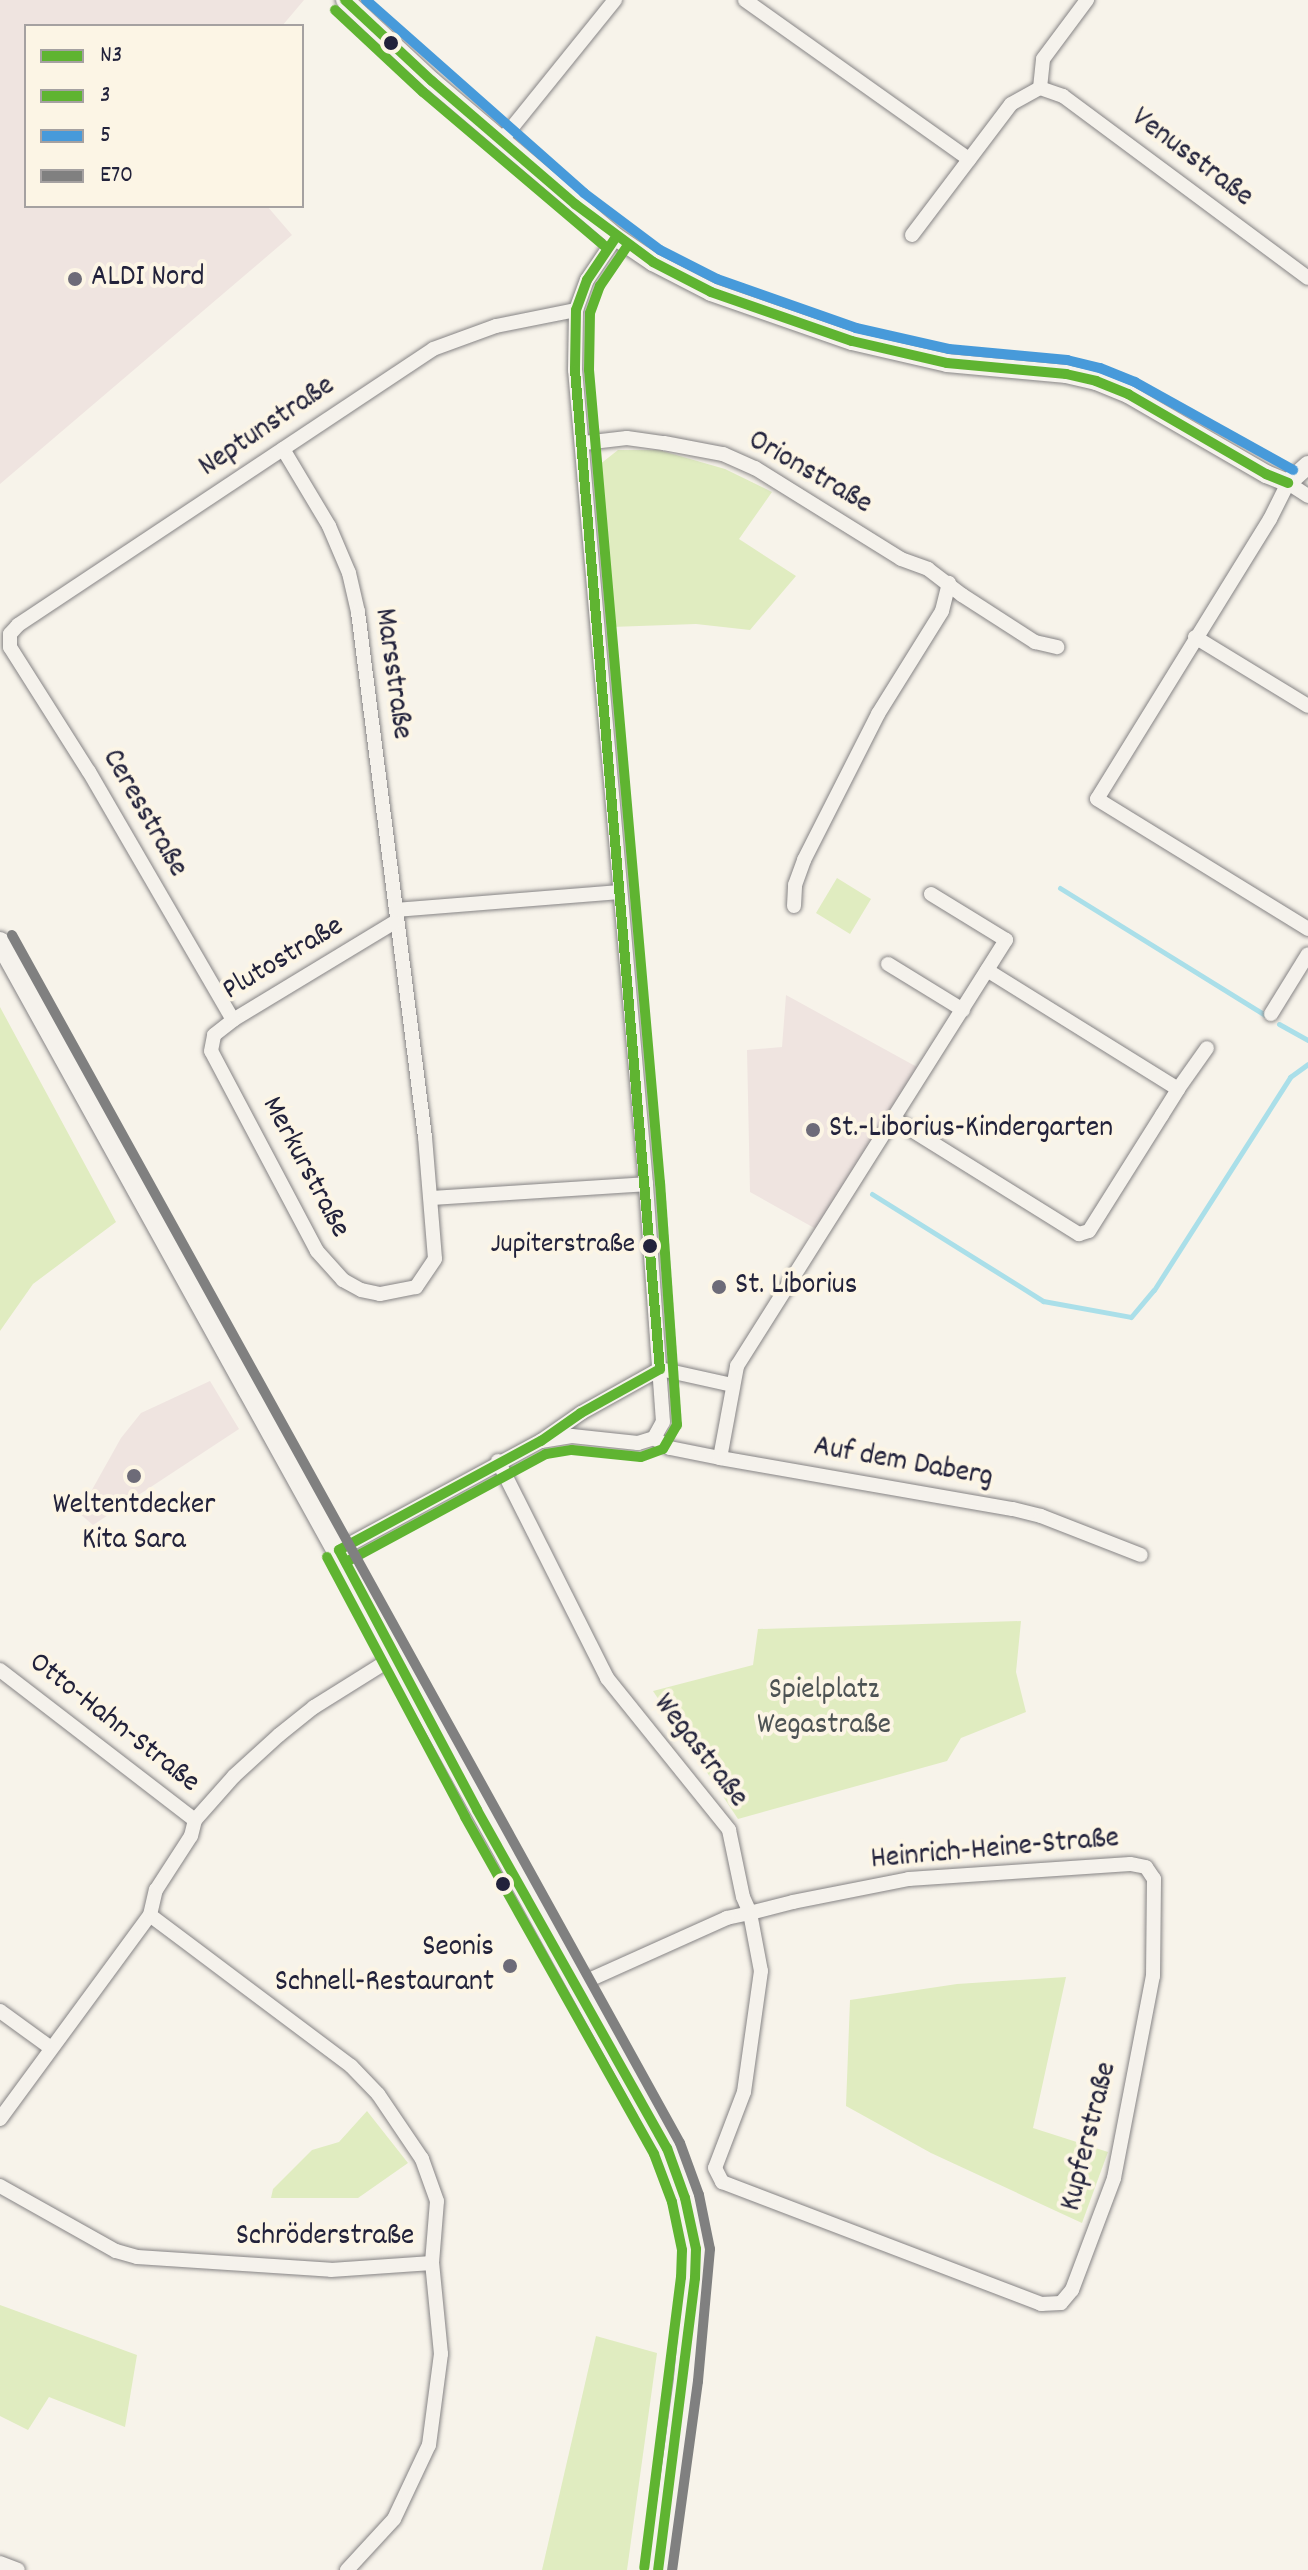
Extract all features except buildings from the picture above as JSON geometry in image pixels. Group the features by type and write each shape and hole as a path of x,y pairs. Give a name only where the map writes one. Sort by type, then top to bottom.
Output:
{"main road":[{"path":"0,944 339,1550 394,1657 667,2148 685,2198 696,2249 684,2379 658,2570"}],"street":[{"path":"345,0 616,237 653,262 711,292 852,341 947,363 1066,374 1096,381 1128,394 1308,496"},
{"path":"502,140 615,0"},
{"path":"745,0 969,159"},
{"path":"912,235 1011,104 1040,88 1043,59 1087,0"},
{"name":"Venusstraße","path":"1040,88 1063,96 1308,278"},
{"path":"616,237 587,280 576,310 575,370 584,443 660,1369 663,1422 654,1438"},
{"name":"Neptunstraße","path":"10,634 18,625 433,349 496,326 576,310"},
{"name":"Orionstraße","path":"584,443 627,438 723,454 755,468 901,559 928,569 1035,642 1057,647"},
{"name":"Marsstraße","path":"283,449 329,526 349,573 358,612 396,916"},
{"path":"1308,465 1288,483 1270,519 1097,799 1308,929"},
{"path":"794,906 795,885 804,860 878,714 942,611 949,583"},
{"name":"Ceresstraße","path":"10,634 10,647 89,772 233,1020"},
{"path":"1195,637 1308,706"},
{"name":"Plutostraße","path":"211,1051 214,1035 233,1020 396,916 619,892"},
{"path":"720,1458 737,1366 1006,940 931,894"},
{"name":"Merkurstraße","path":"211,1051 306,1233 327,1266 361,1290 380,1294 416,1287 435,1259 431,1198 396,916"},
{"path":"1271,1014 1308,954"},
{"path":"888,964 963,1010"},
{"path":"987,970 1178,1089"},
{"path":"894,1119 1079,1234 1089,1231 1207,1048"},
{"path":"431,1198 646,1184"},
{"path":"660,1369 732,1385"},
{"name":"Auf dem Daberg","path":"339,1550 498,1461 541,1441 581,1413 660,1369"},
{"name":"Auf dem Daberg","path":"541,1441 572,1436 638,1443 654,1438 670,1448 720,1458 1013,1509 1141,1555"},
{"name":"Wegastraße","path":"498,1461 607,1678 729,1830 761,1971 744,2092 715,2168 717,2176 730,2187"},
{"path":"0,2119 150,1915 156,1890 191,1836 195,1820 234,1776 279,1735 314,1707 394,1657"},
{"name":"Otto-Hahn-Straße","path":"0,1670 195,1820"},
{"name":"Heinrich-Heine-Straße","path":"578,1985 727,1918 909,1879 1004,1870 1146,1867"},
{"name":"Kupferstraße","path":"730,2187 1041,2304 1052,2306 1067,2299 1114,2178 1146,2023 1153,1976 1155,1892 1154,1879 1146,1867"},
{"name":"Schröderstraße","path":"0,2186 116,2251 137,2257 331,2270 432,2263 437,2201 422,2159 378,2094 351,2066 150,1915"},
{"path":"0,2011 51,2048"},
{"path":"347,2570 394,2519 429,2445 441,2354 432,2263"},
{"path":"0,2563 18,2570"}],"shaded area":[{"path":"0,0 304,0 284,24 24,24 24,208 269,208 292,235 0,484"},
{"name":"St.-Liborius-Kindergarten","path":"786,995 917,1067 816,1229 750,1192 747,1050 782,1047"},
{"name":"Weltentdecker Kita Sara","path":"210,1381 239,1429 93,1525 79,1513 121,1438 141,1413"}],"green space":[{"path":"618,450 659,450 725,469 772,492 739,539 796,576 750,630 696,624 611,627 599,465"},
{"path":"837,878 871,899 850,934 816,913"},
{"path":"0,1007 116,1222 33,1284 0,1331"},
{"name":"Spielplatz Wegastraße","path":"1021,1621 1016,1672 1026,1712 961,1738 947,1761 738,1819 653,1691 753,1665 758,1629"},
{"path":"1066,1977 1033,2128 1108,2152 1082,2223 931,2153 846,2106 850,2000 957,1984"},
{"path":"367,2111 408,2163 358,2198 271,2198 273,2189 312,2150 339,2142"},
{"path":"0,2305 137,2355 125,2427 49,2397 28,2430 0,2416"},
{"path":"596,2336 657,2353 627,2570 542,2570"}],"waterway":[{"path":"1060,888 1265,1015"},
{"path":"1279,1024 1308,1040"},
{"path":"872,1194 1043,1301 1131,1317 1154,1290 1290,1077 1308,1064"}],"transit line":[{"name":"N3","path":"345,0 432,81 575,204 653,262 711,292 852,341 947,363 1066,374 1096,381 1128,394 1266,474 1288,483"},
{"name":"5","path":"366,0 584,193 660,250 717,279 856,328 949,349 1067,360 1100,368 1135,382 1293,470"},
{"name":"3","path":"335,10 423,92 607,248"},
{"name":"N3","path":"616,237 587,280 576,310 575,370 660,1369"},
{"name":"3","path":"346,1562 546,1454 572,1450 641,1457 663,1449 677,1425 660,1183 589,370 590,313 600,286 628,245"},
{"name":"E70","path":"12,935 680,2143 699,2195 710,2249 698,2381 672,2570"},
{"name":"N3","path":"339,1550 541,1441 581,1413 660,1369"},
{"name":"N3","path":"339,1550 477,1810 667,2148 685,2198 696,2249 695,2278 658,2570"},
{"name":"3","path":"327,1557 465,1817 654,2154 672,2202 682,2250 681,2277 644,2568"}],"place":[{"name":"ALDI Nord","path":"75,279"},
{"name":"St.-Liborius-Kindergarten","path":"813,1130"},
{"name":"Jupiterstraße","path":"650,1246"},
{"name":"St. Liborius","path":"719,1287"},
{"name":"Weltentdecker Kita Sara","path":"134,1476"},
{"name":"Seonis Schnell-Restaurant","path":"510,1966"}]}
